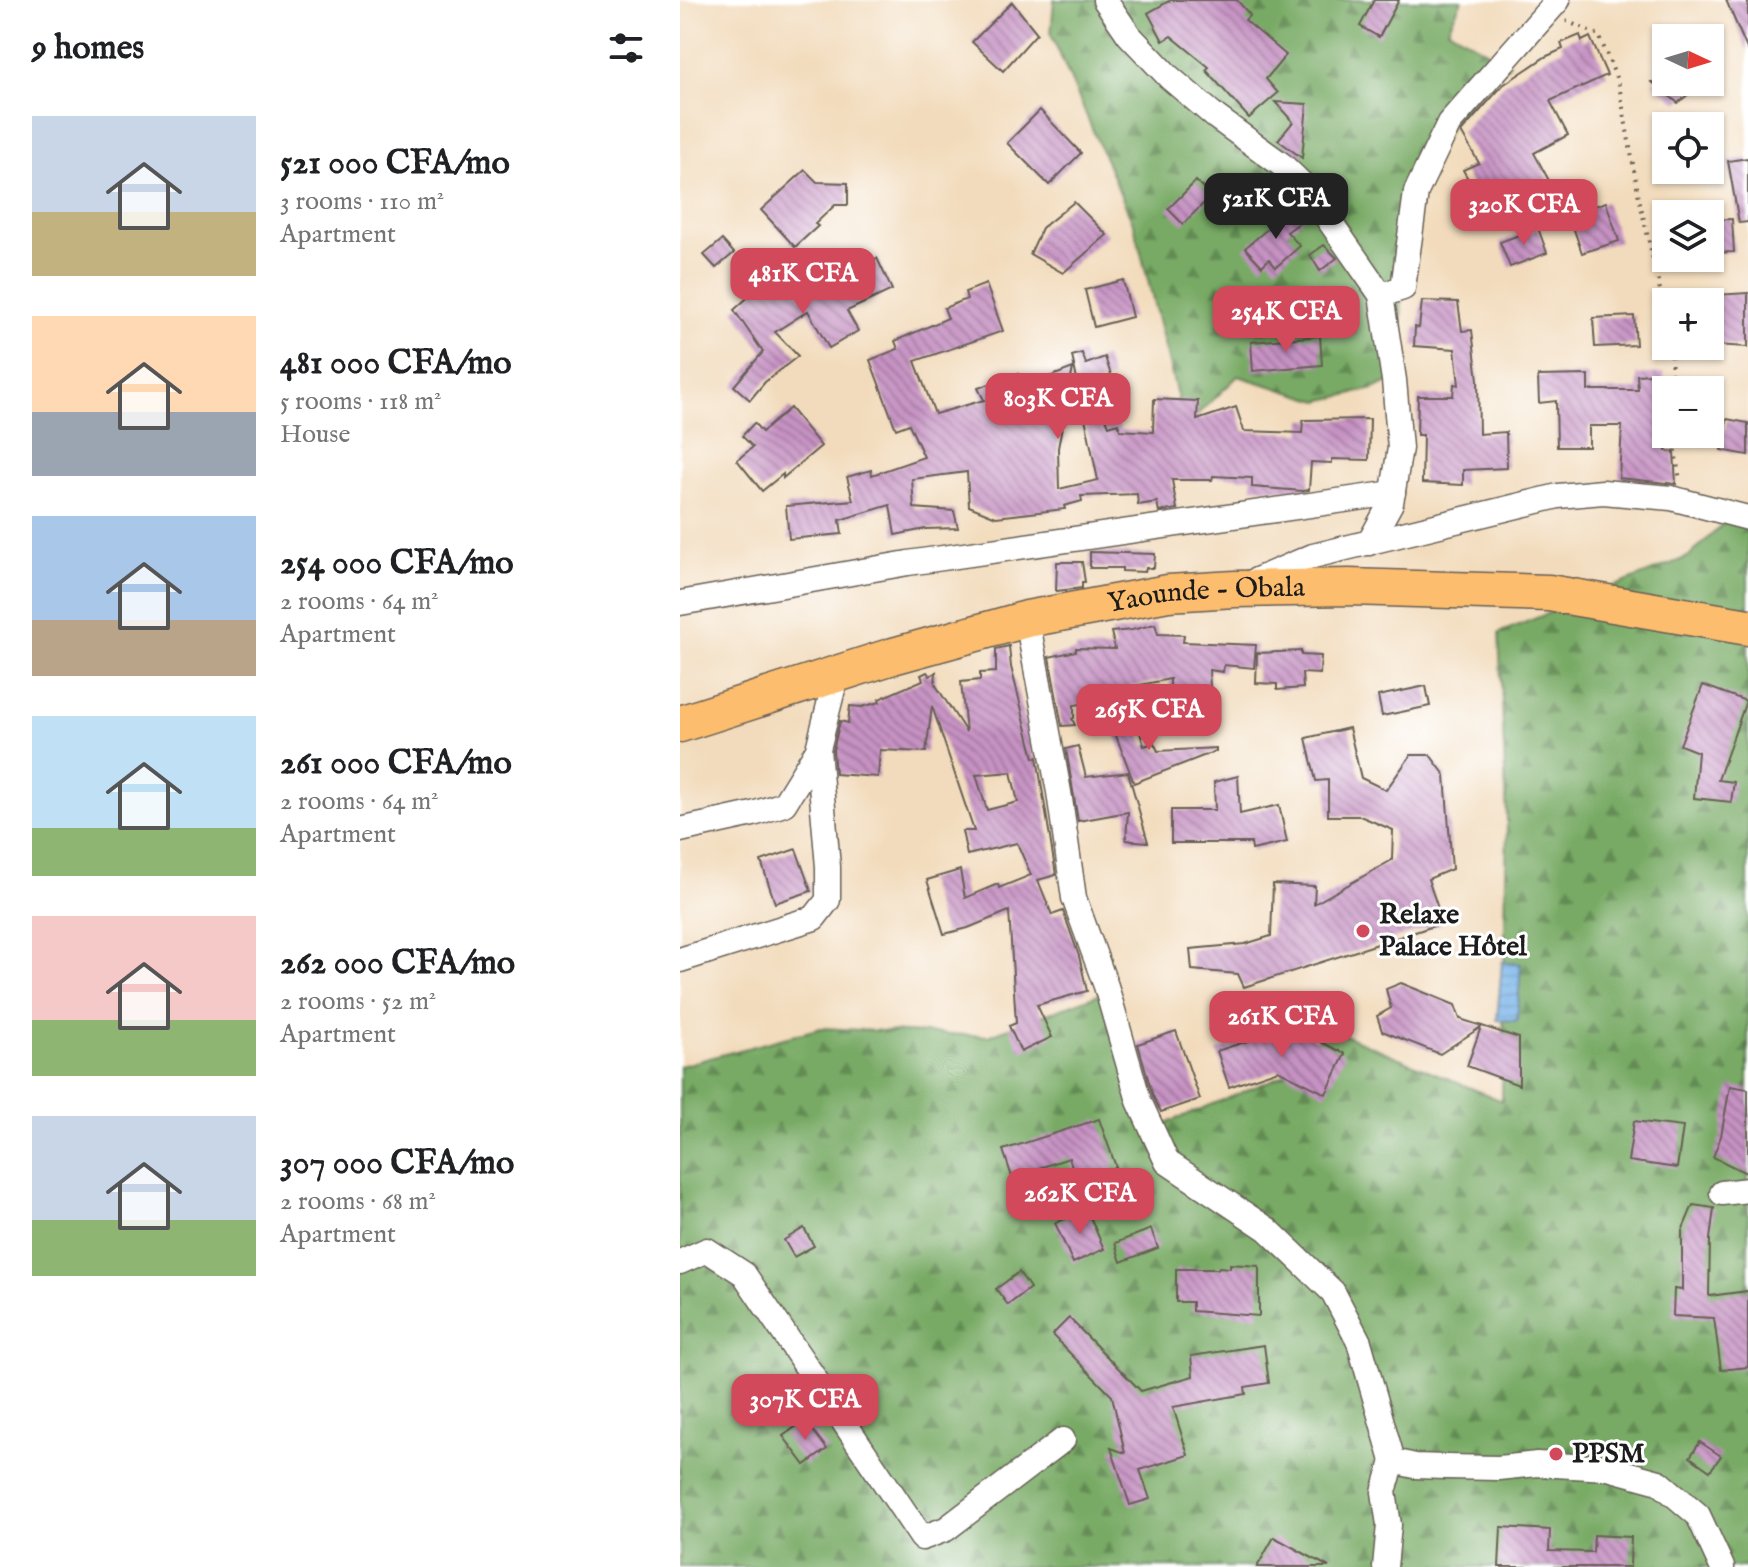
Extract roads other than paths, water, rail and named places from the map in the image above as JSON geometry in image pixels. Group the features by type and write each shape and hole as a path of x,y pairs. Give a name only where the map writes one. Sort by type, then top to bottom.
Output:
{"highway":[{"name":"Yaounde - Obala","path":"680,724 837,673 1027,619 1168,593 1349,587 1549,593 1748,627"}],"street":[{"path":"1105,0 1129,35 1169,77 1216,117 1272,157 1308,190 1381,295 1394,380 1400,448 1391,503 1369,543"},
{"path":"1381,295 1403,288 1416,192 1449,123 1552,8"},
{"path":"1235,589 1313,556 1558,496 1603,492 1684,502 1748,518"},
{"path":"680,603 908,563 1393,493"},
{"path":"1027,619 1059,792 1074,898 1106,986 1139,1101 1167,1162 1267,1229 1333,1292 1359,1342 1393,1461 1384,1492 1389,1525 1385,1567"},
{"path":"680,830 784,804 818,749 837,673"},
{"path":"680,960 814,918 828,900 818,749"},
{"path":"1722,1193 1748,1190"},
{"path":"680,1262 707,1250 744,1274 922,1538 946,1529 1063,1440"},
{"path":"1393,1461 1430,1467 1498,1468 1537,1464 1608,1468 1659,1482 1698,1515 1722,1567"}],"water":[{"path":"1502,962 1521,964 1517,1021 1497,1020"}],"place":[{"name":"Relaxe Palace Hôtel","path":"1363,931"},
{"name":"PPSM","path":"1556,1454"}]}
